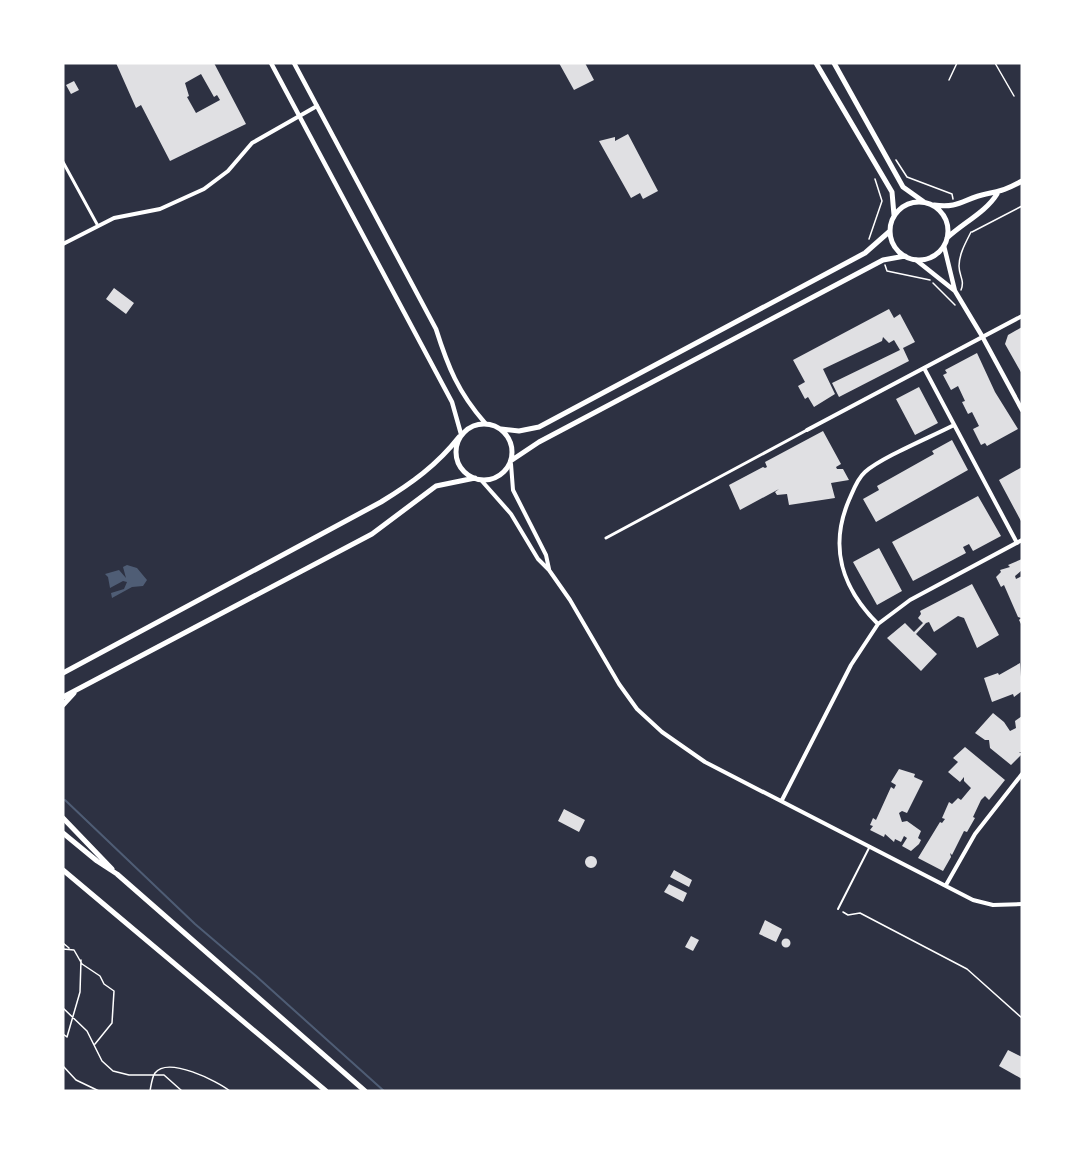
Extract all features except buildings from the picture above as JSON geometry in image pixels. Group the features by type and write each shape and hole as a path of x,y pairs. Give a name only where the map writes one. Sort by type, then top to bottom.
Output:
{"main road":[{"path":"816,63 892,192 894,217 890,231 893,244 905,256 916,260 934,255 963,222 991,205 997,194"},
{"path":"834,63 903,187 925,203 955,206 985,194 997,194 1022,181"},
{"path":"894,217 907,205 925,203"},
{"path":"932,205 945,218 947,238"},
{"path":"63,673 381,502 428,471 470,426 485,423 501,429 526,430 550,421 865,253 890,231"},
{"path":"63,697 372,534 436,486 497,477 511,462 548,437 883,260 905,256"},
{"path":"501,429 509,445 511,462"},
{"path":"460,435 456,454 460,464 478,479"},
{"path":"63,705 77,690"},
{"path":"63,818 117,874"},
{"path":"63,833 117,874 365,1091"},
{"path":"63,870 326,1091"}],"street":[{"path":"271,63 452,402 460,435"},
{"path":"294,63 436,329 447,366 459,389 485,423"},
{"path":"63,244 124,214 160,209 204,189 228,171 252,143 317,106"},
{"path":"63,162 98,226"},
{"path":"944,246 955,291 1022,410"},
{"path":"916,260 955,291"},
{"path":"606,538 1022,316"},
{"path":"782,800 851,665 878,624 910,600 1020,542 924,368"},
{"path":"878,624 857,602 842,566 840,536 848,504 866,472 954,425"},
{"path":"511,462 513,490 546,555 549,570"},
{"path":"478,479 511,514 538,560 549,570 570,600 607,668 637,709 662,732 705,762 973,900 993,905 1022,904"},
{"path":"946,885 975,834 1022,774"}],"lane":[{"path":"838,909 870,846"}],"path":[{"path":"949,80 957,63"},
{"path":"996,63 1014,96"},
{"path":"915,180 952,194 953,199"},
{"path":"868,237 882,201 876,184"},
{"path":"964,282 959,266 963,247 971,232 1022,206"},
{"path":"885,265 887,271 931,280 946,296"},
{"path":"838,909 848,915 860,913 967,969 1022,1018"},
{"path":"63,943 83,962 80,992 68,1037 63,1034"},
{"path":"63,949 74,950 82,964 100,976 104,984 114,991 112,1023 94,1044"},
{"path":"63,1008 82,1024 102,1061 113,1071 129,1075 155,1073 164,1075 182,1091"},
{"path":"63,1066 76,1080 99,1091"},
{"path":"150,1091 155,1073 161,1068 200,1073 230,1091"}],"water":[{"path":"127,565 137,568 147,580 143,586 132,587 112,598 111,593 124,589 127,582 123,581 110,588 108,577 105,574 119,570 126,578 123,567"}],"waterway":[{"path":"65,800 195,924 384,1091"}]}
